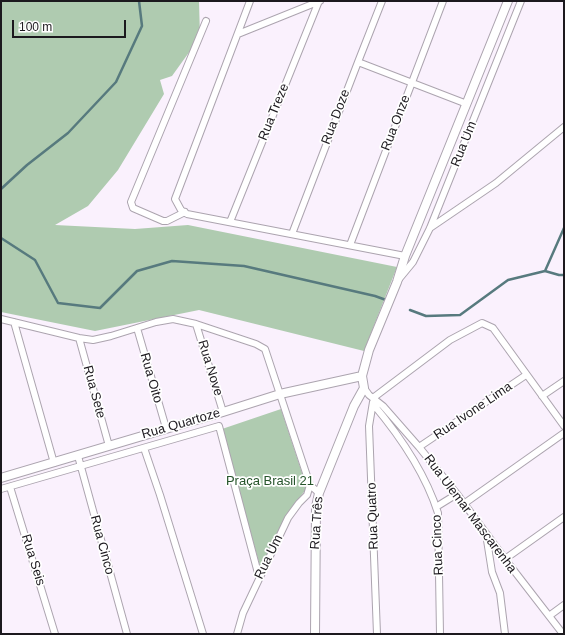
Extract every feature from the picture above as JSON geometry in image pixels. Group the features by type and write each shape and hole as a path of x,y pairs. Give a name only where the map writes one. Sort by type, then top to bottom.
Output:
{"street":[{"path":"250,1 175,198 181,210 188,214 405,256"},
{"path":"238,34 320,1"},
{"name":"Rua Treze","path":"230,222 320,1"},
{"name":"Rua Doze","path":"292,234 382,1"},
{"name":"Rua Onze","path":"350,245 443,1"},
{"name":"Rua Um","path":"364,388 362,376 368,350 508,1"},
{"name":"Rua Um","path":"396,282 413,262 430,228 521,1"},
{"path":"185,212 163,221 133,208 131,202 206,21"},
{"path":"358,62 467,104"},
{"path":"430,228 496,183 564,127"},
{"path":"1,319 93,340 156,322 173,319 196,324 256,344 265,349 310,485 319,493"},
{"path":"14,322 54,463"},
{"path":"364,388 373,401 450,340 482,323 493,328 564,426"},
{"name":"Rua Nove","path":"196,324 223,412"},
{"name":"Rua Oito","path":"137,328 162,430"},
{"name":"Rua Sete","path":"79,338 109,446"},
{"name":"Rua Ivone Lima","path":"419,447 526,375"},
{"name":"Rua Quartoze","path":"1,478 280,394 362,376"},
{"path":"542,396 564,381"},
{"name":"Rua Três","path":"315,634 316,507 319,493 354,406 364,388"},
{"name":"Rua Ulemar Mascarenha","path":"373,401 383,406 465,503 505,560 563,634"},
{"name":"Rua Cinco","path":"373,401 408,450 436,507 438,522 440,634"},
{"name":"Rua Quatro","path":"373,401 369,426 377,634"},
{"name":"Rua Quartoze","path":"1,489 220,426 259,577"},
{"path":"154,445 162,430"},
{"path":"465,503 564,433"},
{"path":"123,442 126,453"},
{"path":"144,448 203,634"},
{"name":"Rua Cinco","path":"78,456 127,634"},
{"name":"Rua Um","path":"237,634 243,613 259,577 288,518 299,502 307,495 310,485"},
{"name":"Rua Seis","path":"10,487 55,634"},
{"path":"436,507 457,494"},
{"path":"505,560 564,517"},
{"path":"486,532 492,572 500,593 505,634"},
{"path":"548,616 564,605"}],"green space":[{"path":"1,1 199,1 200,37 172,76 160,80 164,94 118,170 88,206 55,225 135,229 188,225 397,267 364,351 199,310 95,331 1,312"},
{"name":"Praça Brasil 21","path":"281,409 307,488 290,510 261,570 222,429"}],"waterway":[{"path":"1,189 27,165 68,133 116,82 142,26 139,1"},
{"path":"545,271 564,228"},
{"path":"1,238 35,260 58,303 100,308 137,271 172,261 244,266 375,296 386,300"},
{"path":"545,271 564,275"},
{"path":"410,310 426,316 460,315 508,280 545,271"}]}
